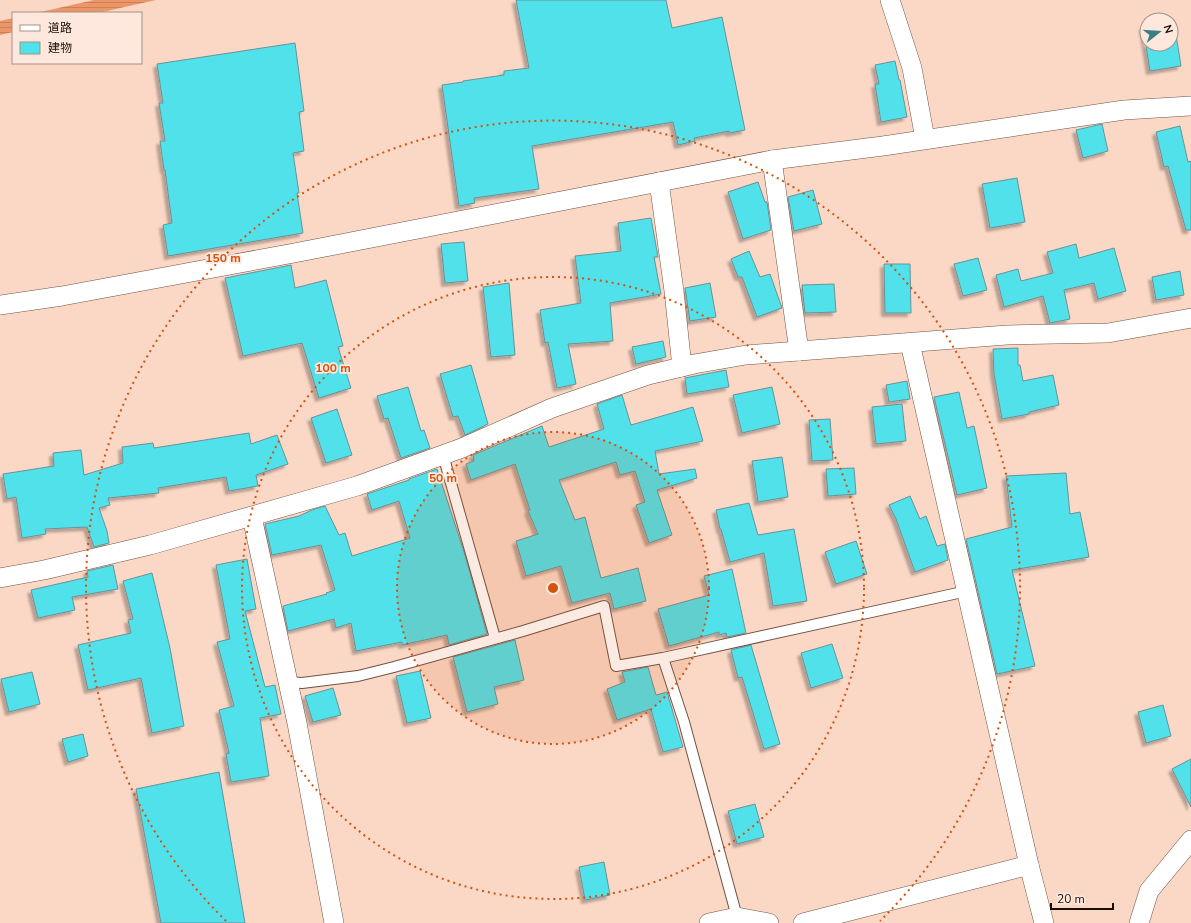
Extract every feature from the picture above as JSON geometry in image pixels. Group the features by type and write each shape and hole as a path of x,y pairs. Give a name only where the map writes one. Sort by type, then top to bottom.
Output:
{"street":[{"path":"890,0 912,68 925,139"},
{"path":"0,305 62,296 279,256 772,160 838,152 1124,110 1191,106"},
{"path":"772,160 799,351"},
{"path":"659,182 674,291 682,368"},
{"path":"0,578 44,570 150,545 357,486 462,448 552,408 648,375 694,364 746,355 1007,335 1108,333 1191,318"},
{"path":"910,343 1029,865 1044,923"},
{"path":"252,517 288,682 334,923"},
{"path":"1139,923 1149,891 1191,840"},
{"path":"803,923 1029,865"},
{"path":"708,923 737,917 769,923"}],"lane":[{"path":"443,455 495,638"},
{"path":"288,682 302,683 358,676 604,606 616,666 663,658 967,591"},
{"path":"663,658 684,722 737,917"}],"shaded area":[{"path":"94,0 156,0 102,12 40,12"},
{"path":"12,18 12,32 0,35 0,21"}],"building":[{"path":"516,0 666,0 672,28 722,17 745,130 729,133 729,131 694,138 695,141 678,145 673,122 532,146 539,189 474,198 475,203 459,206 442,85 504,75 504,71 529,68"},
{"path":"295,43 304,111 299,112 304,151 293,153 303,233 168,256 163,225 172,223 160,141 165,141 159,103 163,103 157,64"},
{"path":"1147,52 1179,52 1181,66 1150,71"},
{"path":"895,61 907,117 881,122 875,84 879,84 875,65"},
{"path":"1102,124 1108,151 1083,158 1076,130"},
{"path":"1180,126 1188,162 1191,161 1191,230 1186,230 1168,166 1164,167 1156,132"},
{"path":"1017,178 1025,222 990,228 982,184"},
{"path":"758,182 765,202 767,202 771,230 743,239 728,192"},
{"path":"813,190 822,224 794,231 788,197"},
{"path":"651,218 658,257 654,257 661,294 610,303 613,341 568,344 576,384 557,388 548,342 545,343 540,310 581,303 575,256 621,251 618,223"},
{"path":"464,242 468,281 445,283 441,244"},
{"path":"1076,244 1079,258 1114,248 1126,291 1098,299 1094,283 1064,290 1070,319 1050,323 1043,296 1004,307 996,275 1018,269 1021,281 1053,273 1047,252"},
{"path":"749,251 760,277 770,274 782,308 757,317 742,277 738,277 731,259"},
{"path":"978,258 987,290 963,296 954,264"},
{"path":"884,264 910,264 911,313 885,313"},
{"path":"291,265 295,288 326,280 343,346 338,347 351,388 319,398 302,343 243,356 225,278"},
{"path":"1180,271 1184,295 1156,300 1152,277"},
{"path":"509,283 515,355 491,357 483,287"},
{"path":"710,283 716,317 690,321 685,288"},
{"path":"834,284 836,312 805,313 802,285"},
{"path":"663,341 666,357 636,364 632,347"},
{"path":"1018,348 1018,365 1020,365 1023,381 1053,375 1059,405 1029,412 1029,414 1002,419 994,374 993,349"},
{"path":"471,365 488,424 465,435 458,416 453,417 440,374"},
{"path":"726,370 729,387 687,394 685,378"},
{"path":"907,381 910,399 889,402 886,385"},
{"path":"408,387 421,431 424,430 430,448 401,458 388,418 384,419 377,396"},
{"path":"772,387 780,424 742,433 733,395"},
{"path":"959,392 967,428 974,426 987,488 957,495 934,397"},
{"path":"622,395 631,425 693,407 703,441 655,451 659,474 695,469 697,478 657,490 672,535 649,543 636,505 645,502 635,471 620,475 616,462 559,480 575,520 585,517 601,578 638,568 646,601 614,609 610,593 572,603 561,566 526,576 516,541 538,534 528,511 530,510 515,464 471,480 466,464 474,461 473,455 542,426 549,447 604,429 597,404"},
{"path":"902,404 906,441 876,444 872,407"},
{"path":"337,409 352,455 326,463 311,418"},
{"path":"830,419 833,460 812,461 809,420"},
{"path":"249,433 251,444 277,435 288,464 256,475 258,486 229,491 226,477 158,488 159,493 108,498 110,505 99,508 107,531 109,543 94,547 87,527 45,529 46,534 22,538 16,497 7,499 3,474 54,466 53,453 81,450 84,475 123,463 122,447 153,443 154,448"},
{"path":"782,457 788,497 758,502 752,461"},
{"path":"854,468 856,494 828,496 826,469"},
{"path":"437,469 465,555 487,634 449,645 447,635 402,645 402,642 356,651 351,623 336,628 334,619 288,631 283,606 327,594 326,593 335,590 321,545 272,555 265,524 299,516 325,506 339,535 345,533 352,556 410,538 399,501 372,510 367,494"},
{"path":"1066,473 1070,514 1080,512 1089,557 1012,570 1035,666 997,674 966,539 1012,527 1006,476"},
{"path":"910,496 920,519 926,516 937,546 945,544 948,560 915,572 896,519 889,505"},
{"path":"749,503 758,535 794,529 807,601 773,606 764,553 730,562 716,510"},
{"path":"856,541 867,574 836,584 825,552"},
{"path":"247,559 256,609 245,611 265,687 275,685 281,714 260,718 269,776 231,782 226,754 229,753 219,710 234,706 217,642 230,639 216,565"},
{"path":"113,565 118,589 72,597 75,610 38,618 31,590 88,577 87,571"},
{"path":"732,569 746,633 727,637 726,633 719,635 719,632 669,646 658,609 709,595 704,576"},
{"path":"152,573 170,648 184,726 152,733 141,678 88,690 78,645 131,633 128,620 133,619 123,581"},
{"path":"515,640 524,680 494,687 498,704 467,712 453,657"},
{"path":"832,644 843,678 811,688 801,653"},
{"path":"751,645 780,744 764,749 742,677 738,678 731,650"},
{"path":"648,667 656,695 667,692 683,747 663,752 651,709 617,720 607,689 625,682 622,672"},
{"path":"420,671 431,718 407,723 396,676"},
{"path":"32,672 40,704 9,712 1,679"},
{"path":"333,688 341,715 313,722 305,696"},
{"path":"1163,705 1171,736 1146,743 1138,712"},
{"path":"83,734 88,756 68,762 62,739"},
{"path":"1191,759 1191,807 1172,769"},
{"path":"219,772 245,923 161,923 136,789"},
{"path":"755,804 764,837 737,844 728,811"},
{"path":"604,862 610,895 585,900 579,867"}]}
